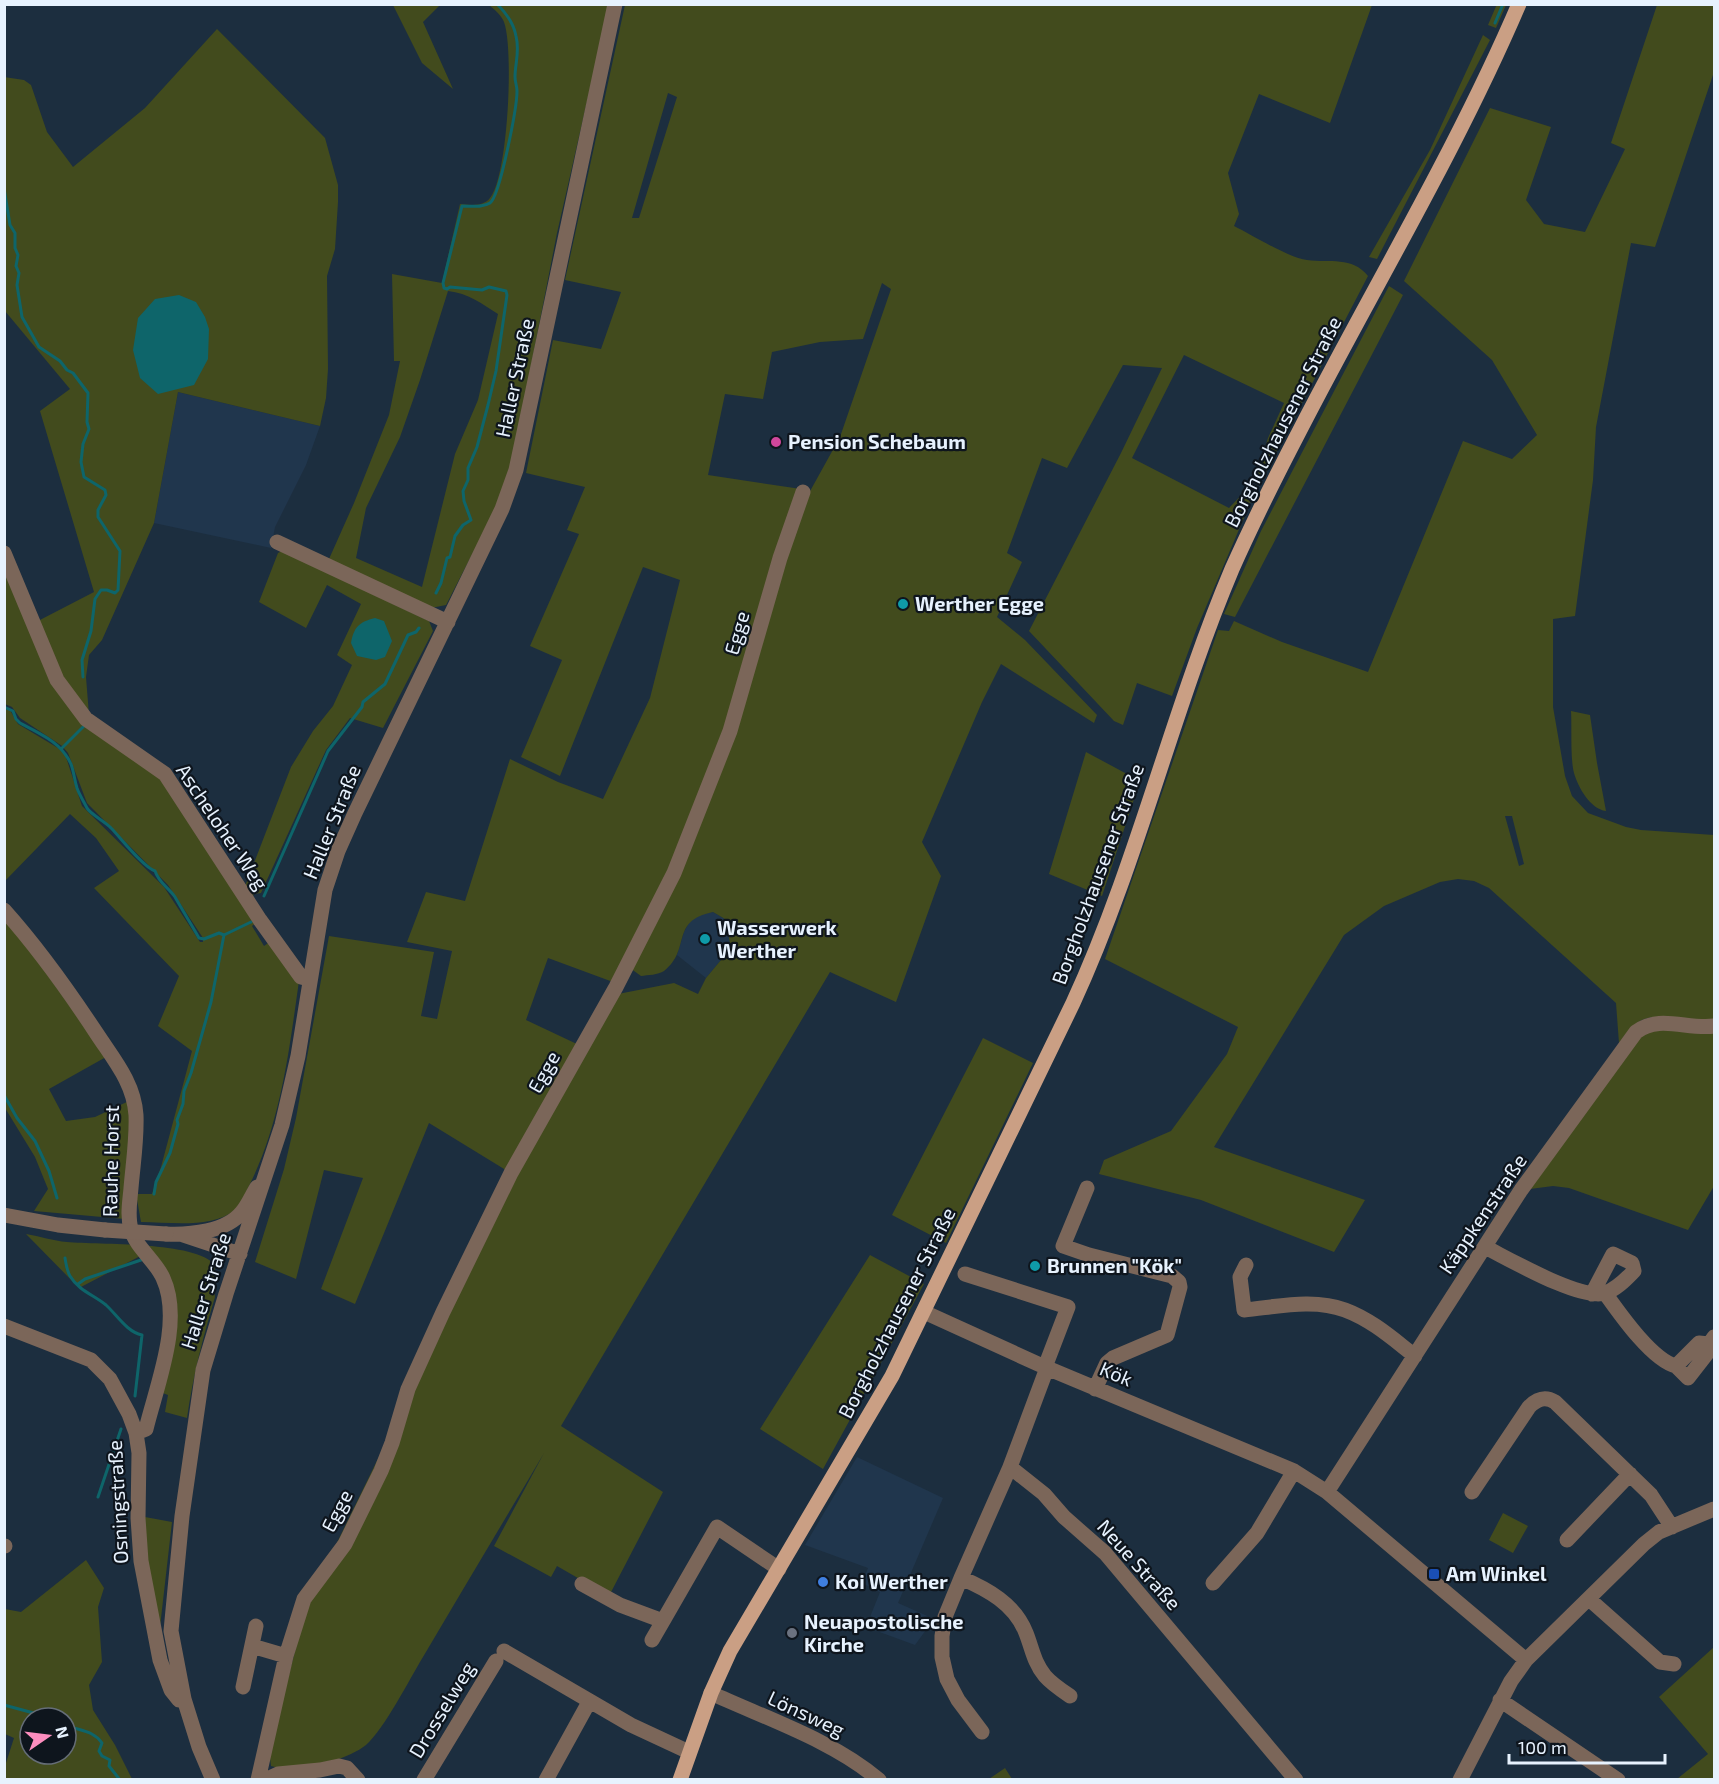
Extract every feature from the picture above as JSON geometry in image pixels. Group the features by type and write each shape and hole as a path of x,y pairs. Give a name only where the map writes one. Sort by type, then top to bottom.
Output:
{"main road":[{"name":"Borgholzhausener Straße","path":"680,1779 711,1694 730,1651 892,1376 1069,1013 1099,945 1181,703 1233,567 1268,491 1476,97 1519,4"}],"street":[{"name":"Haller Straße","path":"213,1779 199,1747 184,1699 171,1631 181,1527 203,1370 282,1125 298,1056 325,890 338,851 502,509 516,470 615,4"},
{"name":"Egge","path":"258,1779 286,1656 304,1599 345,1544 381,1471 408,1389 447,1302 512,1173 616,987 674,873 730,731 780,558 803,492"},
{"path":"277,542 448,622"},
{"name":"Ascheloher Weg","path":"4,553 57,680 86,719 165,774 260,920 301,976 309,979"},
{"name":"Rauhe Horst","path":"4,909 61,979 124,1073 135,1102 135,1137 129,1211 131,1229 137,1243 163,1278 170,1299 172,1316 164,1359 146,1429 136,1433"},
{"name":"Käppkenstraße","path":"1327,1492 1521,1190 1636,1032 1643,1026 1654,1023 1714,1026"},
{"path":"173,1234 217,1228 232,1221 242,1212 269,1170"},
{"path":"1087,1188 1063,1246 1172,1276 1179,1282 1180,1287 1167,1335 1113,1358 1107,1364 1095,1389"},
{"path":"4,1215 58,1226 173,1234 243,1247"},
{"path":"217,1228 243,1247"},
{"path":"1485,1247 1561,1284 1598,1294 1667,1364 1676,1366 1699,1342 1712,1340"},
{"path":"1246,1265 1240,1277 1244,1310 1318,1305 1345,1310 1381,1329 1415,1356"},
{"path":"965,1274 1068,1307 1010,1467 945,1617 942,1657 947,1679 958,1700 982,1732"},
{"name":"Kök","path":"924,1312 1046,1368 1294,1471 1327,1492 1526,1660"},
{"name":"Osningstraße","path":"4,1326 91,1360 110,1379 129,1414 136,1433 141,1561 164,1675 176,1698 184,1699"},
{"path":"1472,1492 1528,1407 1534,1401 1550,1399 1651,1495 1672,1527"},
{"name":"Neue Straße","path":"1010,1467 1044,1494 1064,1517 1104,1553 1296,1779"},
{"path":"1213,1582 1257,1533 1294,1471"},
{"path":"1567,1540 1630,1474"},
{"path":"1460,1779 1510,1681 1526,1660 1644,1544 1659,1532 1714,1509"},
{"path":"652,1640 717,1527 779,1569"},
{"path":"961,1578 995,1594 1009,1607 1024,1628 1038,1667 1045,1677 1070,1696"},
{"path":"582,1584 620,1605 663,1621"},
{"path":"1589,1599 1660,1662 1674,1664"},
{"path":"243,1687 256,1626"},
{"path":"252,1646 286,1656"},
{"name":"Drosselweg","path":"424,1779 500,1656 589,1702"},
{"name":"Lönsweg","path":"711,1694 829,1747 879,1779"},
{"path":"1500,1700 1618,1779"},
{"path":"546,1779 589,1702 689,1752"},
{"path":"262,1759 271,1777 339,1766 347,1768 358,1779"}],"shaded area":[{"path":"1497,4 1506,5 1496,28 1488,25"},
{"path":"393,5 440,5 423,22 453,89 422,63"},
{"path":"489,5 609,5 557,233 514,453 497,506 446,605 431,608 329,559 389,415 400,361 394,361 392,274 442,283 460,204 484,203 490,198 496,185 508,112 509,58 504,22","holes":["448,291 462,294 498,314 478,400 455,454 422,587 356,558 366,508 400,437"]},
{"path":"625,5 1372,5 1330,123 1259,94 1228,173 1239,214 1234,226 1270,246 1299,258 1348,263 1355,265 1368,276 1263,478 1257,472 1268,438 1284,403 1184,355 1132,458 1229,508 1249,487 1255,492 1197,628 1172,696 1137,683 1123,725 1114,721 1029,631 1162,368 1123,365 1067,468 1042,458 1007,553 1022,562 997,617 1025,640 1097,715 1094,723 1001,664 982,702 922,842 941,876 896,1002 830,972 561,1426 663,1492 609,1596 557,1566 551,1577 494,1546 544,1453 396,1703 373,1737 357,1751 333,1761 306,1767 281,1768 271,1766 269,1750 308,1602 516,1176 618,994 674,983 698,994 706,978 731,948 725,919 713,912 699,916 691,922 677,954 664,971 641,976 630,968 677,875 809,493 840,437 891,289 882,283 863,339 820,342 772,352 763,399 725,394 708,475 801,489 726,730 670,871 613,982 548,958 526,1020 579,1045 509,1172 429,1123 355,1304 321,1289 363,1178 324,1170 296,1279 255,1262 284,1169 296,1118 329,936 434,952 421,1016 437,1019 452,951 407,942 426,892 465,901 510,759 558,782 603,799 650,698 680,580 643,567 560,776 521,757 562,660 530,646 579,534 567,530 585,487 526,473 553,340 601,349 621,292 565,280","holes":["668,93 677,97 639,218 632,218"]},
{"path":"1657,5 1714,5 1714,72 1655,247 1631,243 1596,427 1593,480 1575,616 1553,619 1553,707 1565,776 1572,796 1588,813 1641,830 1714,835 1714,1023 1647,1018 1633,1026 1619,1043 1616,1003 1489,888 1474,881 1458,879 1440,882 1384,906 1344,935 1214,1147 1365,1200 1334,1252 1201,1200 1099,1174 1104,1160 1171,1131 1227,1054 1238,1027 1105,959 1218,630 1229,631 1234,621 1282,642 1368,672 1463,441 1512,459 1537,435 1492,360 1404,281 1490,108 1551,127 1526,200 1544,224 1585,232 1625,149 1611,143","holes":["1505,816 1512,816 1524,864 1519,866"]},
{"path":"217,29 325,138 338,185 335,249 327,276 326,398 320,426 178,392 154,523 102,640 89,655 86,677 89,715 61,678 36,622 94,592 40,411 70,389 5,311 4,77 24,80 31,85 47,132 73,167 145,108"},
{"path":"1483,35 1490,40 1377,259 1369,257 1430,150"},
{"path":"1389,286 1403,295 1235,617 1224,614 1261,531"},
{"path":"179,295 196,302 205,317 209,329 208,359 194,385 158,394 140,378 133,350 138,318 155,299"},
{"path":"178,392 320,426 306,465 275,527 271,548 154,523"},
{"path":"282,551 429,621 433,631 383,728 350,718 326,750 261,893 254,894 251,900 244,889 291,767 313,731 333,706 352,665 337,655 361,604 327,585 306,628 259,602 278,553"},
{"path":"4,562 54,682 170,788 257,922 252,926 264,946 271,941 299,981 282,1086 269,1137 240,1205 225,1216 214,1220 190,1223 141,1222 136,1194 152,1194 192,1051 158,1026 179,976 94,888 119,871 96,838 70,814 5,881 5,709 10,710 18,724 65,754 82,806 164,887 200,942 203,942 203,938 168,885 87,803 68,753 62,746 20,718 12,707 5,704"},
{"path":"375,618 384,621 392,641 385,657 376,660 357,656 351,643 354,633 361,623"},
{"path":"1571,711 1590,715 1606,811 1590,802 1576,779 1572,759"},
{"path":"1086,752 1140,781 1102,896 1049,874"},
{"path":"713,912 725,919 731,948 706,978 677,955 690,921 698,915"},
{"path":"5,915 106,1057 49,1089 66,1121 95,1117 131,1100 125,1219 34,1211 48,1189 35,1157 5,1108"},
{"path":"1654,1030 1714,1030 1714,1186 1688,1230 1569,1188 1553,1186 1530,1189 1637,1036"},
{"path":"983,1038 1033,1063 946,1243 892,1215"},
{"path":"26,1234 67,1242 168,1248 204,1257 215,1265 215,1297 192,1387 187,1418 165,1412 168,1395 160,1392 176,1302 148,1252 79,1288"},
{"path":"870,1255 924,1284 823,1469 760,1429"},
{"path":"857,1457 943,1498 898,1603 934,1619 915,1645 866,1627 880,1592 862,1583 868,1568 805,1545"},
{"path":"1503,1513 1528,1526 1513,1553 1489,1540"},
{"path":"145,1517 172,1522 160,1627 147,1560"},
{"path":"86,1560 104,1588 98,1607 102,1662 89,1685 93,1710 115,1745 132,1779 5,1779 5,1766 14,1738 5,1734 5,1609 21,1612"},
{"path":"1714,1647 1714,1779 1677,1779 1708,1754 1659,1697"},
{"path":"1005,1768 1012,1779 989,1779"}],"waterway":[{"path":"436,593 447,558 450,557 455,536 463,525 471,520 463,491 468,480 468,468 477,447 496,371 507,295 506,291 489,287 482,290 450,287 447,289 444,288 443,283 462,206 487,205 494,197 511,132 517,91 515,77 517,42 511,23 497,4"},
{"path":"1495,23 1503,4"},
{"path":"4,188 10,225 15,233 15,248 18,255 16,266 19,273 17,285 22,317 39,347 73,373 88,393 87,422 89,429 83,444 81,462 84,477 105,490 106,495 98,510 98,517 120,551 118,590 115,593 101,590 95,599 91,631 82,660 83,677"},
{"path":"264,896 328,751 362,707 363,702 385,684 408,635 419,628"},
{"path":"4,707 13,711 20,723 44,736 61,749 70,762 78,790 89,810 109,826 138,858 155,871 161,882 175,897 199,938 204,939 219,933 224,935 211,1002 184,1091 183,1104 170,1153 156,1182 154,1194"},
{"path":"61,749 85,725"},
{"path":"224,935 251,922"},
{"path":"4,1095 17,1118 35,1141 49,1171 57,1198"},
{"path":"65,1258 69,1274 74,1281 106,1305 122,1323 142,1335 135,1396"},
{"path":"78,1284 85,1279 141,1260"},
{"path":"98,1497 121,1429"},
{"path":"4,1705 18,1709"},
{"path":"78,1729 90,1733 102,1743 99,1751 102,1756 110,1760 109,1766 120,1780"}],"place":[{"name":"Pension Schebaum","path":"776,442"},
{"name":"Werther Egge","path":"903,604"},
{"name":"Wasserwerk Werther","path":"705,939"},
{"name":"Brunnen \"Kök\"","path":"1035,1266"},
{"name":"Am Winkel","path":"1434,1574"},
{"name":"Koi Werther","path":"823,1582"},
{"name":"Neuapostolische Kirche","path":"792,1633"}]}
